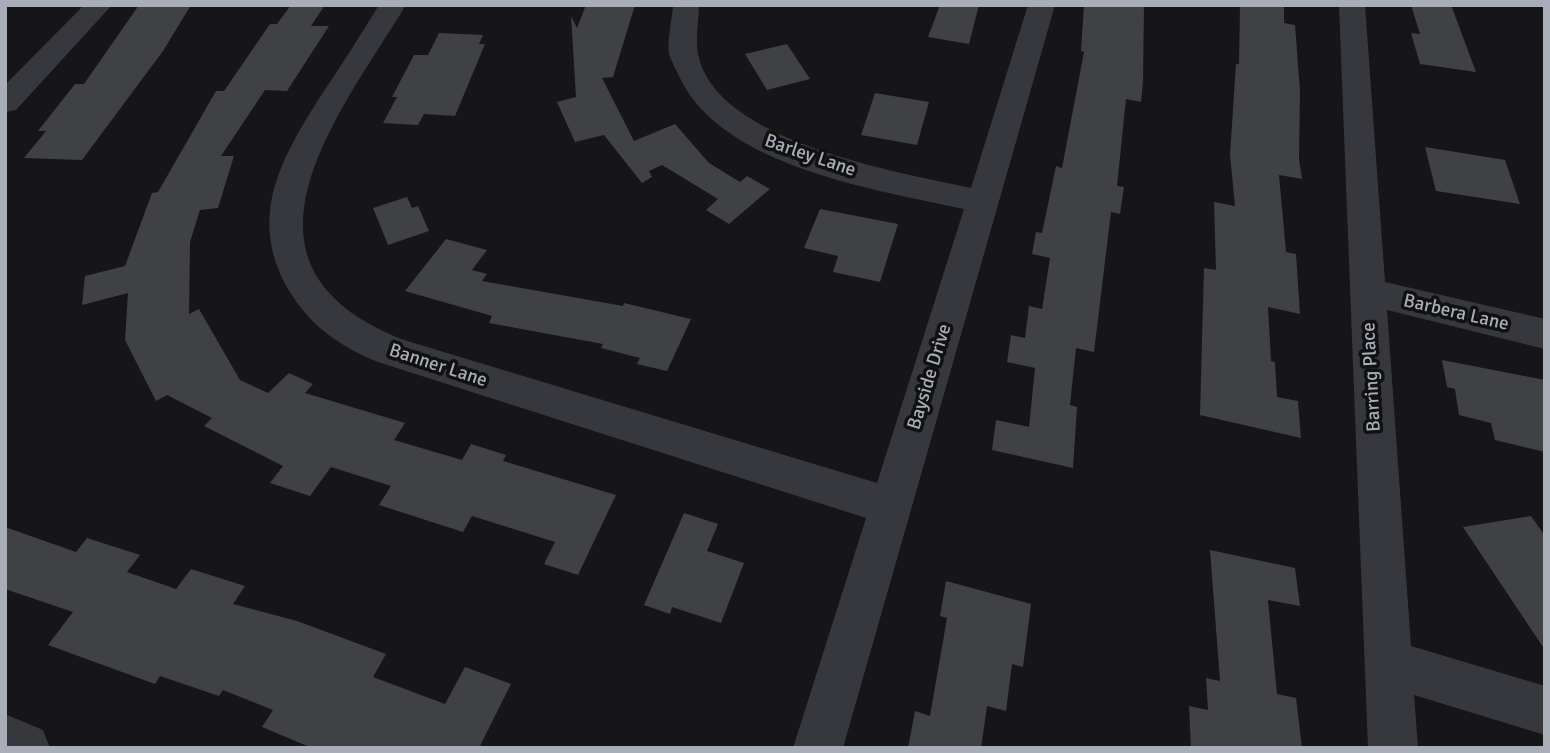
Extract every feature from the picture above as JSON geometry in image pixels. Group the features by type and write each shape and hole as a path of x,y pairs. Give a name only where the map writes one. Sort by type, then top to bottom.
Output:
{"street":[{"path":"5,103 99,5"},
{"name":"Banner Lane","path":"393,5 305,146 287,190 283,225 290,256 305,288 328,319 362,339 408,358 891,507"},
{"name":"Barley Lane","path":"686,5 680,38 686,65 705,94 744,130 771,145 820,162 983,202"},
{"name":"Bayside Drive","path":"818,748 1042,5"},
{"name":"Barring Place","path":"1352,5 1393,748"},
{"name":"Barbera Lane","path":"1368,292 1545,334"},
{"path":"1389,663 1545,711"},
{"path":"5,739 25,748"}],"building":[{"path":"139,5 191,5 163,51 82,160 24,158 46,131 38,131 75,84 84,84"},
{"path":"291,5 325,5 311,26 329,26 287,91 265,90 221,156 234,156 218,208 200,210 190,242 189,314 199,309 240,380 268,393 289,373 313,384 305,393 405,423 394,440 462,460 471,444 506,455 503,461 616,495 578,575 544,564 555,542 472,516 463,532 379,505 391,486 331,467 310,496 270,483 283,466 204,426 212,418 167,395 156,401 125,340 128,293 82,305 85,276 125,266 152,193 158,192 216,91 224,91 270,24 277,24"},
{"path":"586,5 635,5 613,77 602,78 634,141 675,124 709,163 740,182 747,176 770,189 729,224 706,210 718,199 662,165 649,171 652,177 642,183 604,135 575,142 557,102 576,97 571,16 577,28"},
{"path":"940,5 979,5 969,44 928,37"},
{"path":"1084,5 1144,5 1143,81 1141,102 1126,99 1117,186 1124,187 1120,214 1111,212 1094,352 1076,348 1070,405 1077,407 1073,468 992,450 996,420 1029,427 1035,368 1007,362 1011,335 1025,338 1029,306 1042,309 1050,258 1032,254 1036,232 1042,233 1056,166 1062,168 1084,52 1081,51"},
{"path":"1240,5 1284,5 1284,23 1295,25 1302,179 1279,175 1286,252 1296,254 1300,314 1268,307 1271,361 1275,362 1277,397 1298,401 1301,438 1200,415 1204,268 1216,270 1214,202 1235,206 1230,155 1236,64 1239,64"},
{"path":"1411,5 1451,5 1476,72 1420,64 1411,33 1420,34"},
{"path":"439,33 483,35 479,44 485,44 455,116 424,114 418,125 383,123 397,97 392,97 414,55 428,55"},
{"path":"787,44 810,79 767,90 745,54"},
{"path":"875,93 929,102 917,145 861,135"},
{"path":"1425,147 1505,160 1520,204 1436,191"},
{"path":"407,197 412,208 418,206 429,231 388,245 373,208"},
{"path":"820,209 898,224 880,282 833,272 838,256 804,248"},
{"path":"446,239 487,250 472,270 487,274 482,281 623,306 624,303 691,319 667,371 637,364 640,358 601,348 603,344 489,323 492,316 405,291"},
{"path":"1442,360 1545,380 1545,452 1495,440 1491,423 1459,415 1455,389 1447,387"},
{"path":"684,513 718,524 707,551 744,563 721,623 672,607 670,614 644,605"},
{"path":"1531,516 1545,536 1545,650 1463,527"},
{"path":"5,527 76,552 87,538 140,555 127,572 176,589 191,569 245,586 233,604 297,621 386,654 373,677 445,704 465,667 511,684 479,748 312,748 262,727 273,710 223,690 219,696 160,676 155,684 48,645 73,612 5,589"},
{"path":"1210,550 1295,568 1300,606 1268,600 1277,694 1296,698 1302,748 1191,748 1189,706 1208,710 1206,678 1220,681"},
{"path":"946,581 1031,604 1023,667 1012,664 1006,711 987,706 981,748 908,748 915,711 930,716 947,618 940,616"}]}
